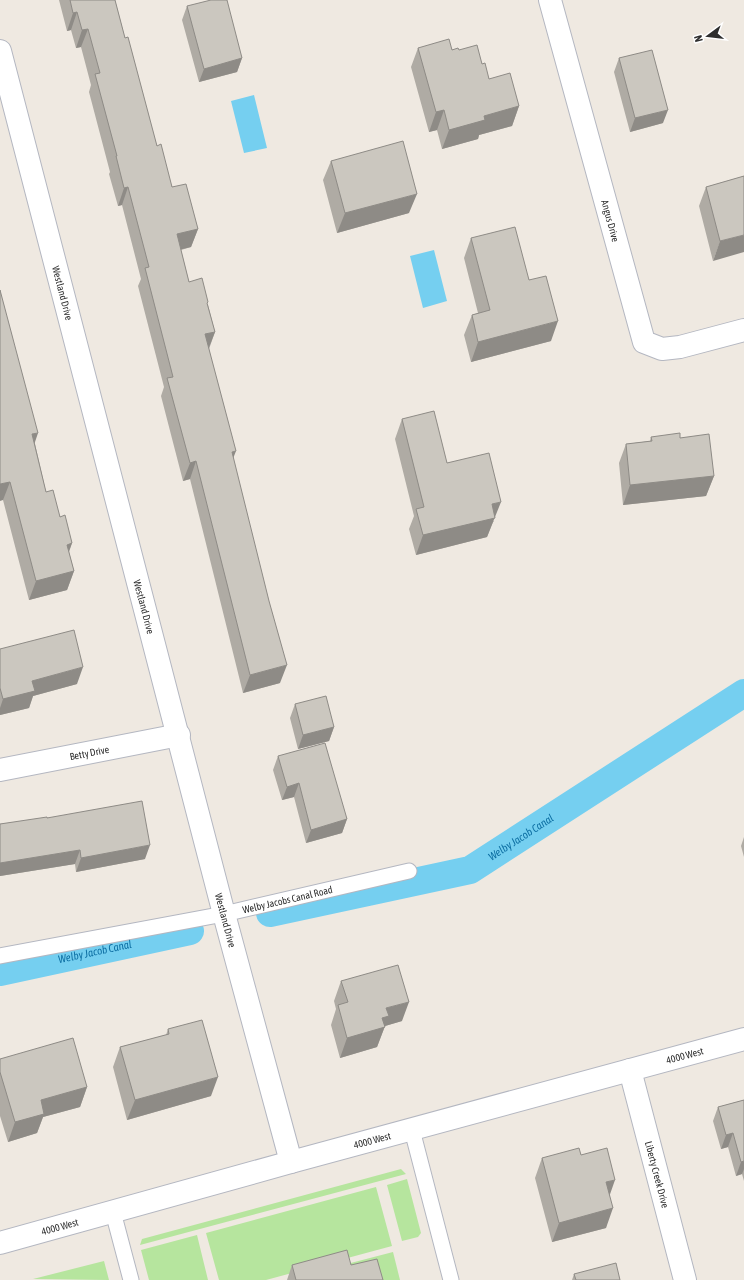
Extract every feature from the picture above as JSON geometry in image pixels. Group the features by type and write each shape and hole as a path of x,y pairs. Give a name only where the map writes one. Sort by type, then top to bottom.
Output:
{"street":[{"name":"Angus Drive","path":"550,0 644,342 662,349 680,347 744,330"},
{"name":"Westland Drive","path":"0,51 179,735 224,914 291,1162"},
{"name":"Betty Drive","path":"0,770 179,735"},
{"name":"4000 West","path":"0,1243 744,1039"},
{"name":"Liberty Creek Drive","path":"630,1070 685,1280"}],"lane":[{"name":"Welby Jacobs Canal Road","path":"0,956 224,914 409,870"},
{"path":"412,1130 451,1280"},
{"path":"113,1212 131,1280"}],"green space":[{"path":"401,1169 406,1174 140,1245 142,1239"},
{"path":"407,1179 421,1233 418,1237 402,1241 387,1185"},
{"path":"376,1187 392,1246 266,1280 219,1280 206,1233"},
{"path":"197,1235 208,1280 149,1280 141,1250"},
{"path":"393,1252 400,1280 347,1280 343,1265"},
{"path":"104,1261 109,1280 33,1279"}],"water":[{"path":"254,95 267,148 244,153 231,101"},
{"path":"434,250 447,301 423,308 410,256"}],"building":[{"path":"70,0 115,0 125,38 128,37 157,146 161,144 172,187 186,184 198,229 177,234 189,282 202,278 215,332 205,334 236,451 232,452 269,601 287,665 250,675 196,461 190,463 167,378 173,377 145,268 149,267 128,187 124,188 95,74 100,73 88,29 82,30 77,12 73,13"},
{"path":"211,0 227,0 242,58 204,69 187,6"},
{"path":"449,39 452,50 458,48 459,50 477,45 482,64 485,63 489,79 510,73 519,106 484,116 485,120 449,130 444,110 436,112 418,48"},
{"path":"652,50 668,110 635,118 619,58"},
{"path":"403,141 417,194 345,213 331,161"},
{"path":"744,176 744,235 720,241 706,187"},
{"path":"515,227 529,280 546,276 558,321 478,342 472,315 490,310 471,238"},
{"path":"0,290 38,433 32,434 46,492 53,490 60,517 65,515 72,543 67,545 74,571 36,581 10,482 0,484"},
{"path":"434,411 447,463 489,453 501,502 492,504 495,518 423,535 416,509 424,507 402,419"},
{"path":"680,433 680,438 709,434 714,476 630,485 626,444 652,441 651,437"},
{"path":"74,630 83,667 32,681 35,691 3,699 0,688 0,649"},
{"path":"326,696 334,727 303,735 295,704"},
{"path":"325,743 347,819 311,830 299,783 287,787 278,756"},
{"path":"142,801 150,845 81,858 80,850 0,863 0,824 47,818"},
{"path":"398,965 409,1002 386,1008 389,1016 382,1018 385,1027 347,1038 338,1005 348,1002 341,981"},
{"path":"202,1020 218,1077 135,1100 120,1047 169,1034 168,1029"},
{"path":"73,1038 87,1087 41,1100 44,1114 15,1122 0,1072 0,1059"},
{"path":"744,1100 744,1161 741,1162 733,1133 726,1135 718,1107"},
{"path":"579,1148 581,1155 607,1148 615,1180 606,1182 613,1208 559,1223 542,1158"},
{"path":"347,1250 351,1265 377,1259 383,1280 296,1280 292,1265"},
{"path":"616,1263 620,1280 576,1280 574,1274"}],"waterway":[{"name":"Welby Jacob Canal","path":"270,913 470,870 744,693"},
{"name":"Welby Jacob Canal","path":"0,972 190,931"}]}
